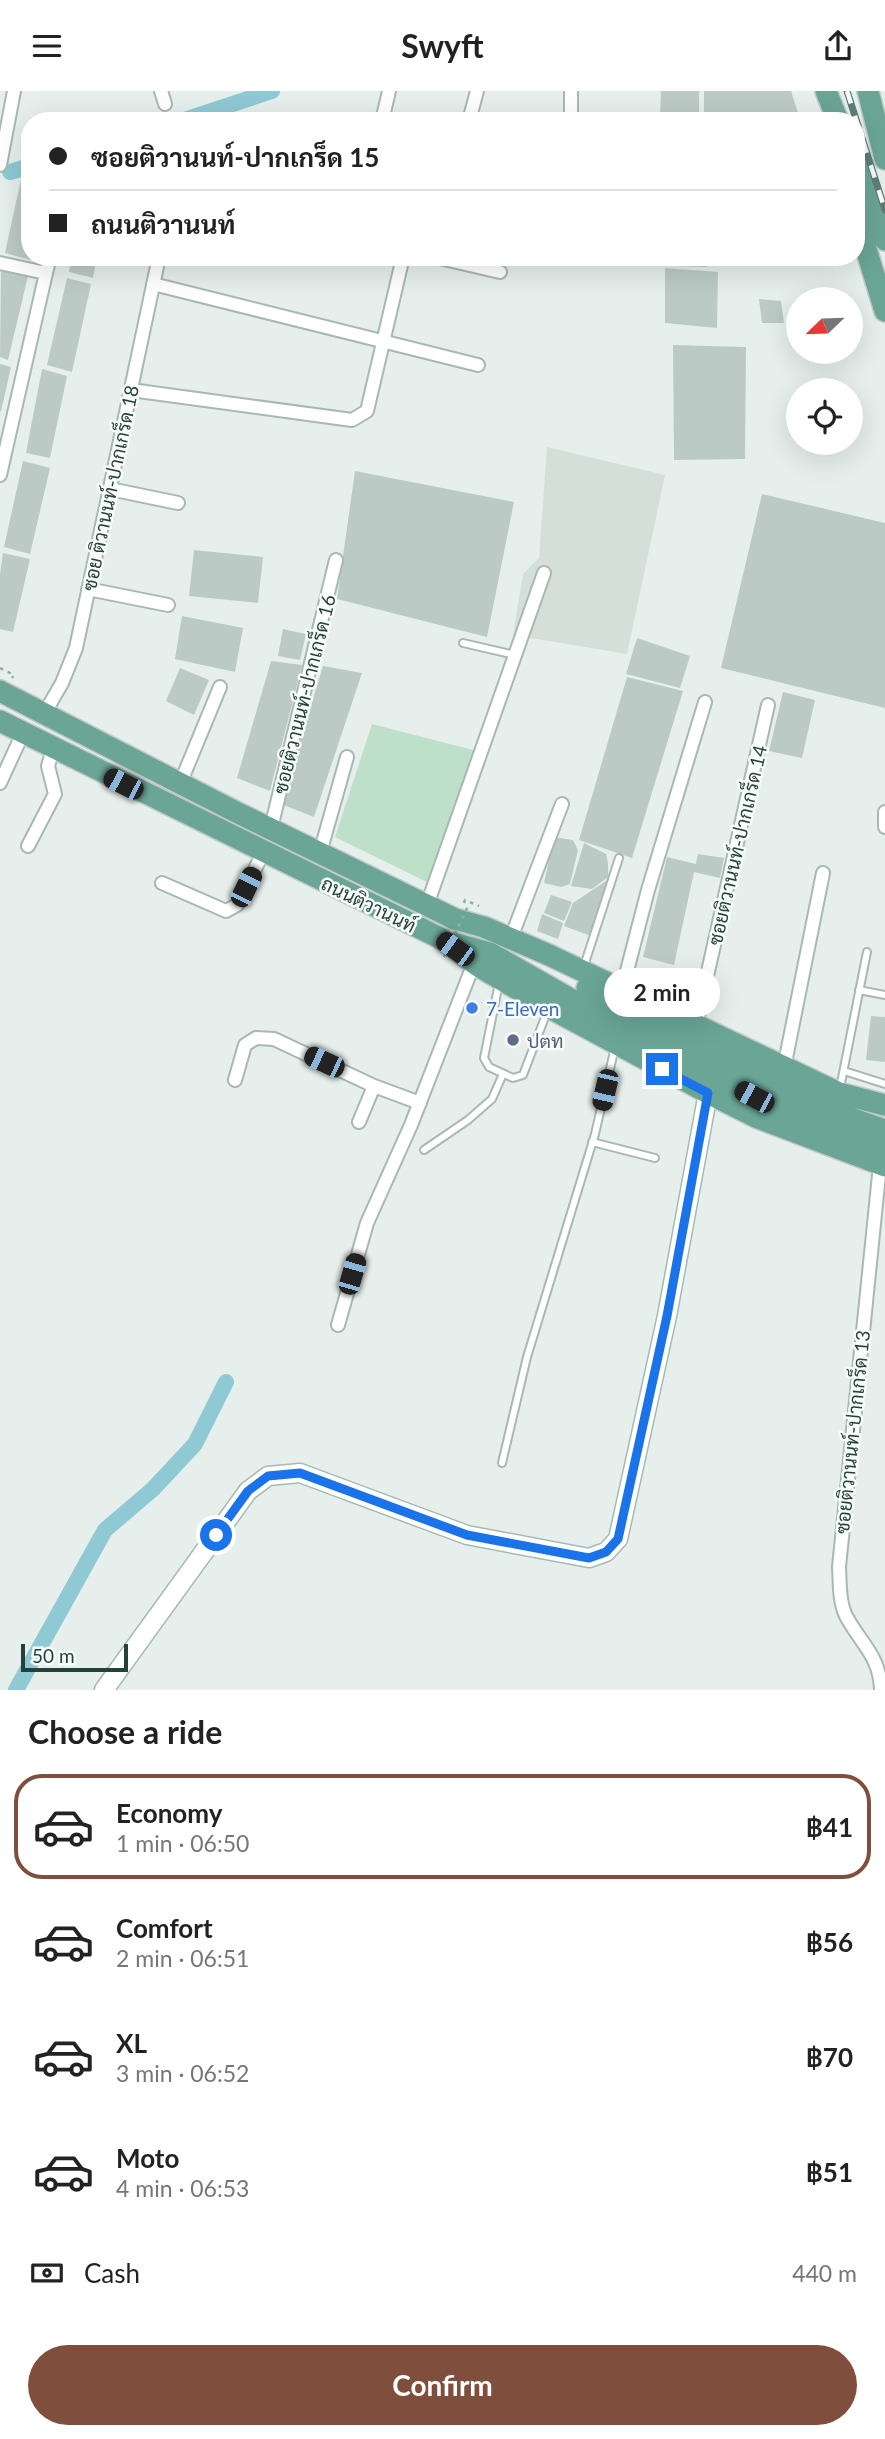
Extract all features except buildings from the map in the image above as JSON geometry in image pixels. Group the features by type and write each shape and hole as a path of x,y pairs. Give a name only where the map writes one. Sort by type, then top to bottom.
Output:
{"main road":[{"path":"825,91 830,112"},
{"path":"825,91 834,112"},
{"path":"870,91 885,118"},
{"path":"870,91 885,159"},
{"path":"865,187 885,240"},
{"path":"865,245 885,311"},
{"name":"ถนนติวานนท์","path":"2,682 44,714 180,784 428,905 462,913 484,927 839,1093 885,1105"},
{"name":"ถนนติวานนท์","path":"0,722 474,963 616,1045 758,1118 883,1160"},
{"path":"462,913 482,937 547,967 767,1083 833,1113 885,1130"},
{"path":"443,948 490,953 637,1037 883,1160"}],"street":[{"path":"0,165 14,91"},
{"path":"384,112 389,91"},
{"path":"471,112 477,91"},
{"path":"571,91 571,112"},
{"path":"0,263 46,273"},
{"path":"1,467 48,266"},
{"name":"ซอย ติวานนท์-ปากเกร็ด 18","path":"44,714 62,683 75,648 157,266"},
{"path":"131,390 211,403 355,419 367,411 401,266"},
{"path":"474,266 500,272"},
{"path":"153,284 478,365"},
{"path":"110,489 178,503"},
{"name":"ซอยติวานนท์-ปากเกร็ด 16","path":"271,828 336,561"},
{"path":"428,905 544,573"},
{"path":"88,589 168,605"},
{"path":"180,784 220,687"},
{"path":"622,990 648,890 705,702"},
{"name":"ซอยติวานนท์-ปากเกร็ด 14","path":"696,1025 768,705"},
{"path":"1,781 23,733"},
{"path":"28,846 55,794 48,766 53,748"},
{"path":"320,853 347,757"},
{"path":"511,938 562,804"},
{"path":"885,811 885,827"},
{"path":"162,883 226,911 237,905 262,853"},
{"path":"784,1068 823,873"},
{"path":"338,1325 367,1223 419,1103 474,963"},
{"path":"235,1080 245,1045 256,1038 274,1039 374,1086 419,1103"},
{"path":"359,1122 374,1086"},
{"path":"104,1690 248,1491 268,1476 300,1473 467,1535 589,1558 606,1552 618,1539 667,1316 708,1093"},
{"name":"ซอยติวานนท์-ปากเกร็ด 13","path":"881,1690 880,1674 875,1661 846,1616 841,1601 839,1567 883,1160"}],"lane":[{"path":"463,643 515,655"},
{"path":"582,971 619,858"},
{"path":"839,1093 867,952"},
{"path":"499,977 484,1058 489,1067 513,1078 523,1075 548,1007"},
{"path":"859,990 885,995"},
{"path":"502,1463 527,1357 593,1142 616,1045"},
{"path":"844,1071 885,1084"},
{"path":"424,1150 468,1120 492,1099 503,1074"},
{"path":"593,1142 655,1158"}],"path":[{"path":"0,668 14,675 2,682"},
{"path":"443,948 462,913"}],"shaded area":[{"path":"547,447 665,475 627,654 513,635 523,574 539,558"}],"green space":[{"path":"372,724 477,751 433,885 335,837"}],"waterway":[{"path":"208,112 272,91"},
{"path":"10,172 21,169"},
{"path":"16,1690 105,1530 153,1489 195,1444 226,1382"}],"railway":[{"path":"847,91 854,112"},
{"path":"865,147 885,210"}],"place":[{"name":"7-Eleven","path":"472,1008"},
{"name":"ปตท","path":"513,1040"}],"route":[{"path":"216,1535 248,1491 268,1476 300,1473 467,1535 589,1558 606,1552 618,1539 667,1316 708,1093 662,1069"}]}
